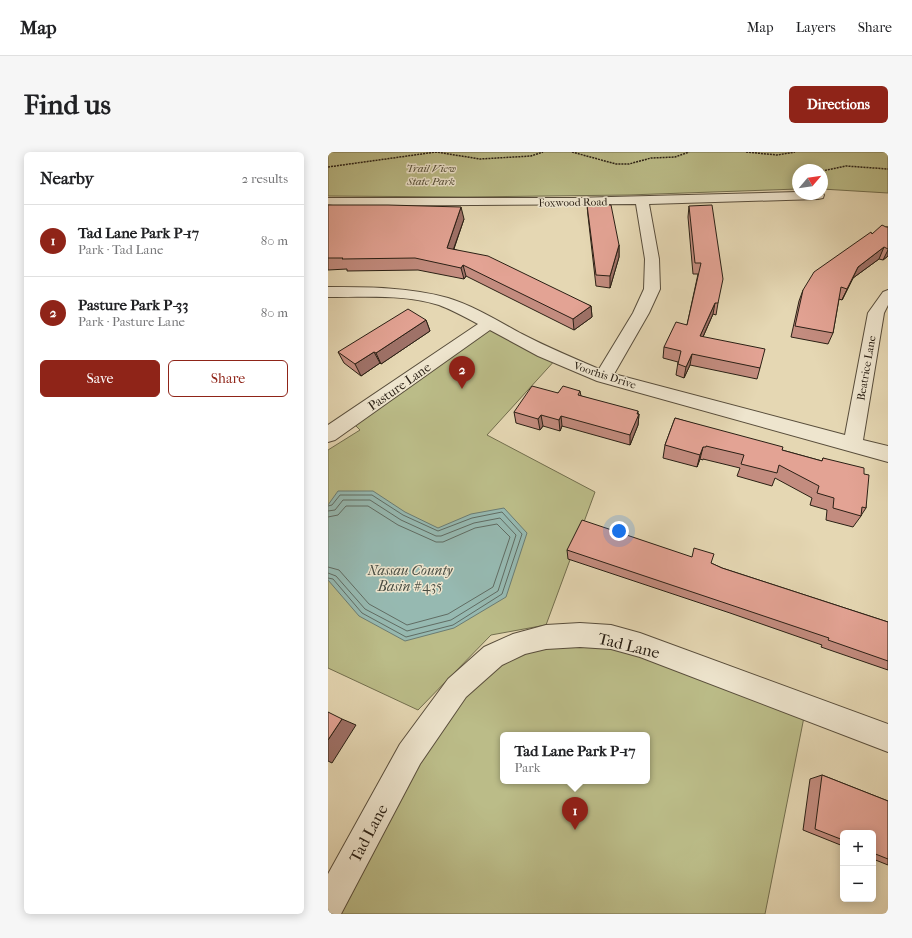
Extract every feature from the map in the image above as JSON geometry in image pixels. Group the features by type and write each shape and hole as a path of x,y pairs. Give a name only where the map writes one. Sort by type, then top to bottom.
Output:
{"street":[{"name":"Foxwood Road","path":"328,202 642,201 792,196"},
{"path":"603,377 641,313 652,289 652,259 642,201"},
{"name":"Voorhis Drive","path":"328,292 386,292 424,297 444,302 490,323 544,352 603,377 888,454"},
{"name":"Beatrice Lane","path":"853,444 876,313 888,295"},
{"name":"Pasture Lane","path":"328,435 490,323"},
{"name":"Tad Lane","path":"328,906 410,754 456,688 493,656 522,643 546,637 573,635 611,637 640,645 888,738"}],"path":[{"path":"328,167 436,152 480,159 531,156 543,152"},
{"path":"572,152 616,164 629,164 651,158 675,156 689,152"},
{"path":"746,152 767,155 788,155 795,152"},
{"path":"828,169 837,166 852,166 888,169"}],"green space":[{"name":"Trail View State Park","path":"328,152 888,152 888,193 828,189 828,164 792,164 792,189 628,195 466,197 328,196"},
{"path":"490,323 557,358 487,435 595,492 546,625 491,635 418,710 328,668 328,450 360,430 350,420"},
{"path":"580,635 806,707 765,914 328,914 410,754 493,656"}],"water":[{"name":"Nassau County Basin #435","path":"338,491 373,491 405,512 438,528 471,514 504,508 527,533 506,597 454,628 405,641 359,616 328,580 328,505"}],"building":[{"path":"328,205 461,207 447,248 488,256 591,306 573,319 463,265 461,268 415,258 328,258"},
{"path":"587,205 611,205 619,245 610,276 596,275"},
{"path":"712,205 723,279 718,303 715,303 700,336 765,349 760,368 692,354 686,367 678,364 681,351 664,347 676,322 687,325 701,263 695,263 689,206"},
{"path":"882,225 888,227 888,249 884,247 858,267 847,289 841,287 833,333 795,326 803,290 814,272 871,232 872,234"},
{"path":"408,309 426,320 376,353 374,352 355,364 338,352"},
{"path":"532,386 558,393 563,386 580,391 578,395 638,411 637,414 639,414 630,435 561,416 559,420 541,415 538,419 514,412"},
{"path":"675,418 783,447 782,450 822,461 823,458 864,468 864,474 869,475 866,508 862,507 861,516 833,508 834,498 817,493 819,486 779,465 777,473 741,464 744,455 706,446 703,447 700,455 665,445"},
{"path":"582,520 692,557 694,548 714,554 711,563 722,568 888,622 888,661 828,640 829,638 567,550"},
{"path":"328,712 342,719 328,740"},
{"path":"822,775 888,801 888,859 876,854 876,830 840,830 840,839 815,829"}],"place":[{"name":"Pasture Park P-33","path":"462,389"},
{"name":"Tad Lane Park P-17","path":"575,830"}]}
